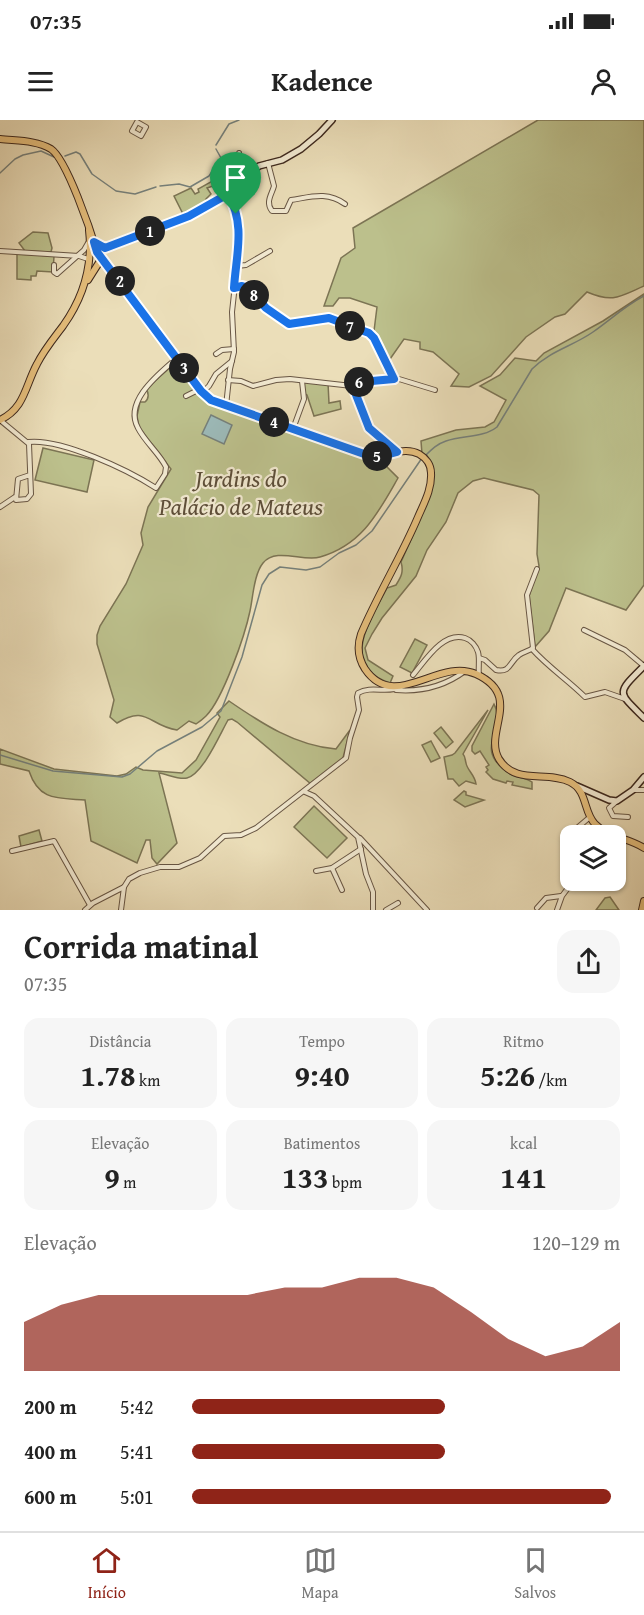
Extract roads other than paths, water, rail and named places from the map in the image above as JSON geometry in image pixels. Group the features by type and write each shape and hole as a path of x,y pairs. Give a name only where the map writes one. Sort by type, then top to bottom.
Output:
{"main road":[{"path":"0,420 12,413 23,400 37,363 68,319 95,257 108,247 189,216 228,194 260,165 284,159 302,148 332,120"},
{"path":"0,139 47,147 56,153 66,170 94,242 95,257 92,273 83,288"},
{"path":"89,231 95,257 117,277"},
{"path":"94,242 108,247"},
{"path":"95,257 117,277 201,391 212,401 367,455 382,456 409,451 422,456 431,472 429,492 402,554 362,630 358,644 361,661 371,676 387,685 402,686 448,671 473,673 492,686 499,701 501,715 495,746 502,763 518,775 562,779 617,801 633,790 644,777"},
{"path":"92,273 99,269 107,269"},
{"path":"644,666 624,687 625,699 644,718"},
{"path":"575,785 582,795 590,817 601,829 644,848"},
{"path":"582,795 595,794"},
{"path":"586,806 589,797 595,794"},
{"path":"642,910 644,901"}],"street":[{"path":"236,186 232,181 239,153"},
{"path":"268,163 274,186 270,195 272,210 286,211 291,200 305,199 318,194 332,197 345,204"},
{"path":"226,406 234,349 232,318 239,226 228,194"},
{"path":"54,265 54,272 57,274 87,244 89,231"},
{"path":"0,251 95,257"},
{"path":"237,266 246,265 270,251"},
{"path":"234,288 244,286 248,288 266,308 289,324 329,318 369,333 375,339 394,379"},
{"path":"216,354 222,350 234,349"},
{"path":"0,420 28,442 38,442 84,453 134,474 156,488 164,476 166,467 137,427 136,409 145,388 177,358"},
{"path":"186,396 209,386 215,375 232,361"},
{"path":"228,381 240,381 253,386 279,379 328,382 353,387 361,382 394,379 435,390"},
{"path":"293,429 304,399 302,381"},
{"path":"353,387 369,428 397,452"},
{"path":"15,497 18,500 27,499 31,495 28,442"},
{"path":"0,507 15,497 18,479 30,475"},
{"path":"532,649 527,594 537,568"},
{"path":"584,630 625,650 644,666"},
{"path":"121,910 124,887 129,879 160,867 179,867 200,858 224,836 241,835 248,832 311,787 346,758 359,710 358,693 371,689 424,689 473,673 478,665 477,650 471,642 463,638 452,638 436,648 413,675"},
{"path":"479,658 495,670 502,671 510,668 519,655 532,649"},
{"path":"532,649 585,697 605,692 625,699"},
{"path":"392,690 402,686"},
{"path":"311,787 314,796"},
{"path":"633,790 644,790"},
{"path":"304,792 314,796 356,834 427,910"},
{"path":"617,801 609,808 613,816 628,818"},
{"path":"581,825 590,817"},
{"path":"356,834 373,892 373,910"},
{"path":"12,850 54,841 90,906"},
{"path":"316,872 332,868 361,849"},
{"path":"332,868 342,890"},
{"path":"85,910 124,887"},
{"path":"557,910 566,891"},
{"path":"537,908 547,897 562,896"},
{"path":"386,910 398,903"}],"water":[{"path":"211,415 232,425 224,444 202,434"}],"waterway":[{"path":"216,145 229,124 239,120"},
{"path":"160,186 179,184 190,187 209,176 221,158 216,149"},
{"path":"0,173 23,155 41,151 54,157"},
{"path":"65,156 76,152 80,154 92,174 116,191 135,194 156,187"},
{"path":"426,455 443,442 479,435 497,427 532,369 554,353 593,332 644,296"},
{"path":"0,755 53,771 122,777 130,774 157,751 202,727 221,711 242,657 262,585 269,574 280,567 306,570 320,567 339,553 356,545 372,531 422,458"}],"park label":[{"name":"Jardins do Palácio de Mateus","path":"241,492"}]}
